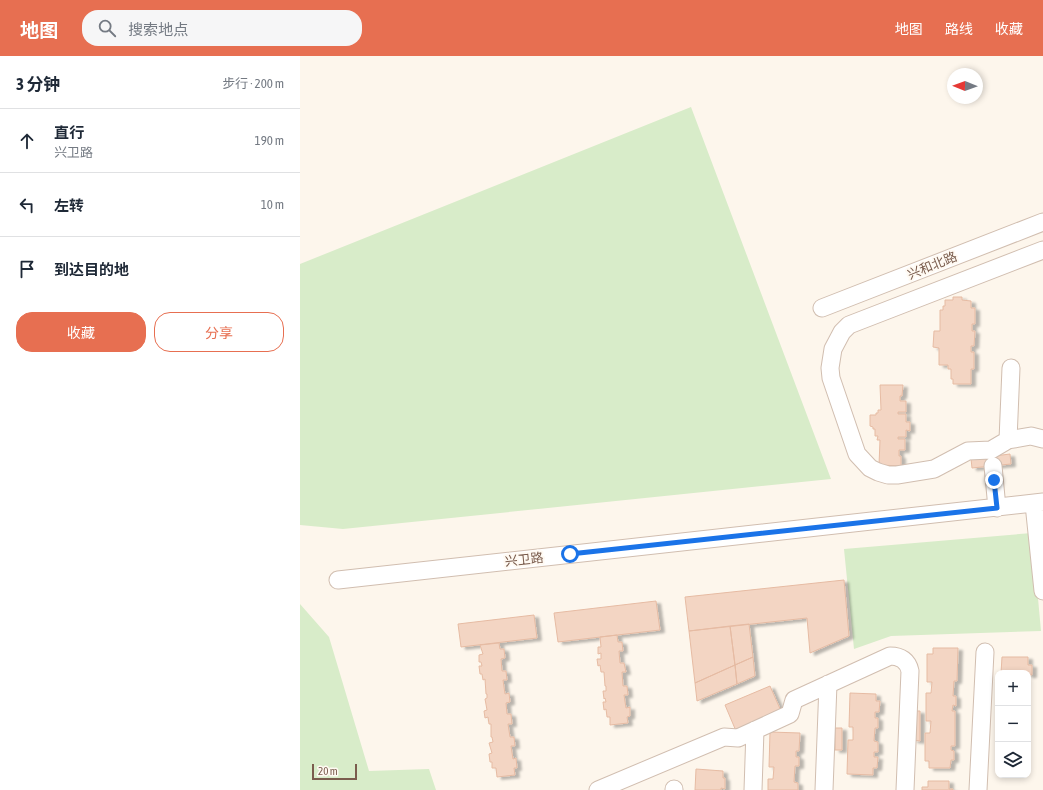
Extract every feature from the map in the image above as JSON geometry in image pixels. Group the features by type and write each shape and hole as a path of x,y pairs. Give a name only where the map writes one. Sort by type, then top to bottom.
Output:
{"street":[{"name":"兴和北路","path":"822,308 1043,222"},
{"path":"992,457 968,451 934,469 898,475 888,475 870,468 857,454 833,387 830,368 833,349 842,332 849,325 1043,250"},
{"path":"1008,440 1011,368"},
{"path":"997,508 992,457 1008,440 1030,436 1043,439"},
{"path":"1038,503 1043,591"},
{"name":"兴卫路","path":"338,580 1038,503"},
{"path":"978,790 985,652"},
{"path":"598,790 724,737 738,738 790,714 794,700 890,656 896,656 906,661 910,671 905,790"},
{"path":"824,790 828,684"},
{"path":"753,790 755,730"}],"green space":[{"path":"691,107 831,479 343,529 300,525 300,264"},
{"path":"1032,533 1041,631 891,636 854,649 844,549"},
{"path":"300,604 329,637 369,771 429,769 436,790 300,790"}],"building":[{"path":"953,297 962,297 962,300 971,301 971,308 975,308 975,324 972,324 972,331 975,331 974,346 971,346 971,352 974,352 974,369 971,369 971,384 953,384 953,379 951,379 951,369 948,369 948,365 939,365 939,348 933,347 934,331 940,331 940,310 943,310 943,306 945,306 945,300 953,300"},
{"path":"880,385 903,385 900,401 906,401 906,412 898,412 898,414 906,414 906,422 910,422 910,431 906,430 906,437 898,437 898,439 905,439 905,450 899,450 899,456 901,456 901,466 879,465 880,440 877,440 878,436 875,436 875,429 870,426 870,415 876,415 878,410 881,410"},
{"path":"1010,454 1011,464 972,468 971,459"},
{"path":"844,580 849,636 810,653 807,618 689,631 685,597"},
{"path":"656,601 660,630 558,642 554,613"},
{"path":"534,615 537,638 461,647 458,624"},
{"path":"749,624 753,657 735,665 730,626"},
{"path":"730,626 735,665 695,683 689,631"},
{"path":"617,635 618,642 622,642 623,651 619,651 620,663 624,663 626,672 622,672 623,686 627,686 628,695 624,695 626,708 630,707 630,716 627,717 628,723 610,725 610,717 607,717 603,702 606,702 603,691 606,691 604,672 601,672 597,659 601,659 601,653 598,654 598,647 601,647 600,637"},
{"path":"499,643 500,649 504,649 505,658 501,659 502,671 506,671 507,680 503,680 505,694 509,693 510,702 506,703 507,714 511,714 512,724 508,724 510,737 514,737 515,746 511,746 513,759 516,758 517,768 514,768 515,775 497,777 496,768 492,768 492,762 490,762 489,754 492,753 489,743 493,742 491,737 491,724 489,724 488,717 485,718 484,711 487,710 485,699 487,698 487,694 485,679 483,680 482,674 480,674 479,666 482,666 481,662 479,662 479,655 483,654 480,645"},
{"path":"933,648 958,648 957,681 954,681 953,696 956,696 956,706 953,705 952,711 955,711 955,746 951,746 951,750 954,751 954,760 951,760 950,768 929,768 929,761 925,761 925,733 930,733 931,721 926,721 926,693 931,693 932,682 927,682 927,654 933,654"},
{"path":"753,657 755,676 737,684 735,665"},
{"path":"1002,657 1028,657 1028,665 1032,665 1032,675 1031,670 1001,670"},
{"path":"735,665 737,684 697,701 695,683"},
{"path":"770,686 781,711 736,731 725,705"},
{"path":"850,693 876,694 876,701 880,701 879,712 875,712 875,718 878,718 878,728 875,728 874,741 878,742 878,752 874,752 874,757 878,757 877,768 873,768 873,775 847,774 848,740 853,740 853,727 849,727"},
{"path":"913,711 920,711 920,741 913,740"},
{"path":"835,728 842,728 842,750 835,750"},
{"path":"770,732 800,733 799,751 796,751 796,757 799,757 799,766 795,766 794,782 798,783 798,790 768,790 768,779 773,779 774,767 769,767"},
{"path":"696,769 723,771 723,778 725,778 725,789 695,790"},
{"path":"928,781 949,781 949,789 953,790 922,790 922,787 928,787"}],"route":[{"path":"570,554 997,508 994,480"}]}
